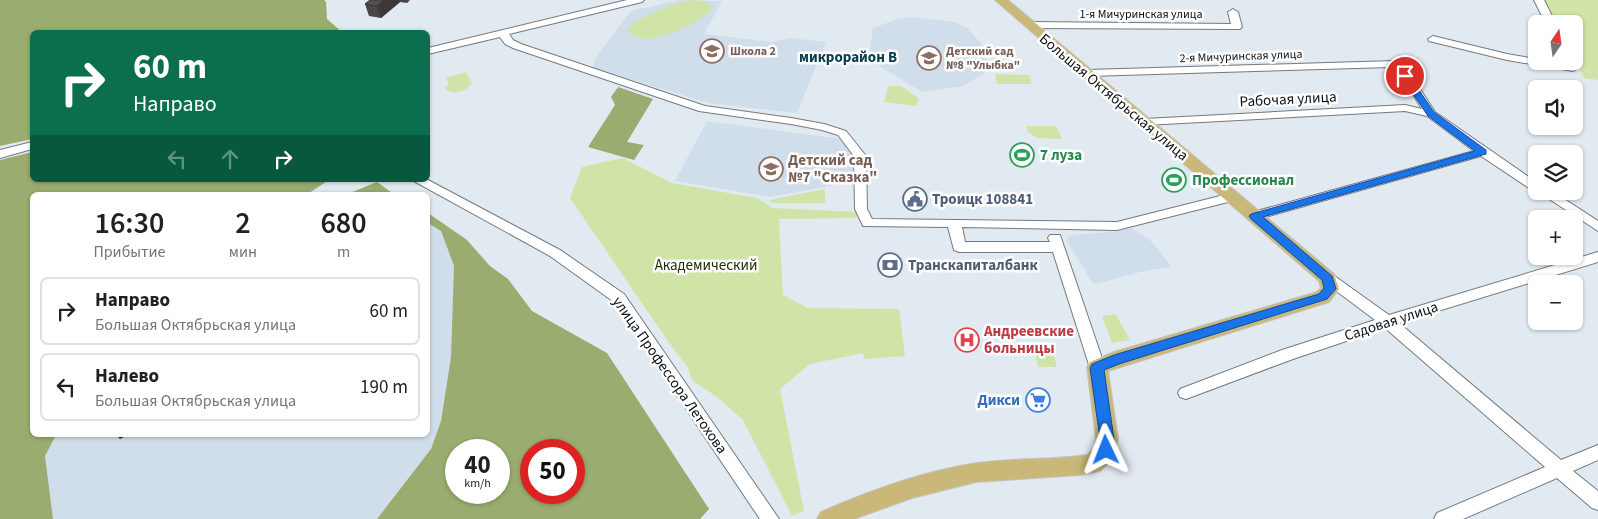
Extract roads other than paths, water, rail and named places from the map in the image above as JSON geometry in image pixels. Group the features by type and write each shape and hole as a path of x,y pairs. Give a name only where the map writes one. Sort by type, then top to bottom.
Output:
{"main road":[{"name":"Большая Октябрьская улица","path":"1001,0 1328,278"},
{"path":"830,519 913,488 968,475 996,470 1092,464 1101,458 1106,450 1107,439 1097,368 1114,360 1323,296 1330,289 1328,278"}],"street":[{"path":"430,50 639,0"},
{"path":"1539,0 1546,15"},
{"name":"1-я Мичуринская улица","path":"1030,25 1237,27 1233,12"},
{"path":"502,32 509,42 517,46 703,110 791,121 824,127 842,134 860,156 861,209 868,222 1117,226 1232,197"},
{"path":"1433,39 1528,60"},
{"name":"2-я Мичуринская улица","path":"1088,73 1394,64 1409,80 1431,114"},
{"name":"Рабочая улица","path":"1145,122 1405,108 1431,114"},
{"path":"1431,114 1528,182"},
{"path":"0,154 30,146"},
{"path":"1254,216 1483,152"},
{"name":"улица Профессора Летохова","path":"422,182 555,253 619,298 770,519"},
{"path":"1557,200 1598,227"},
{"path":"954,223 959,247 1058,247"},
{"path":"1051,225 1097,368"},
{"name":"Садовая улица","path":"1186,393 1226,376 1387,320 1598,257"},
{"path":"1328,278 1387,320 1598,502"},
{"path":"1443,519 1598,452"}],"place":[{"name":"Школа 2","path":"712,51"},
{"name":"Детский сад №8 \"Улыбка\"","path":"929,58"},
{"name":"7 луза","path":"1022,155"},
{"name":"Детский сад №7 \"Сказка\"","path":"771,169"},
{"name":"Профессионал","path":"1174,180"},
{"name":"Троицк 108841","path":"915,199"},
{"name":"Транскапиталбанк","path":"890,265"},
{"name":"Андреевские больницы","path":"967,340"},
{"name":"Дикси","path":"1038,400"}],"district":[{"name":"микрорайон В","path":"848,57"}],"park label":[{"name":"Академический","path":"706,265"}]}
